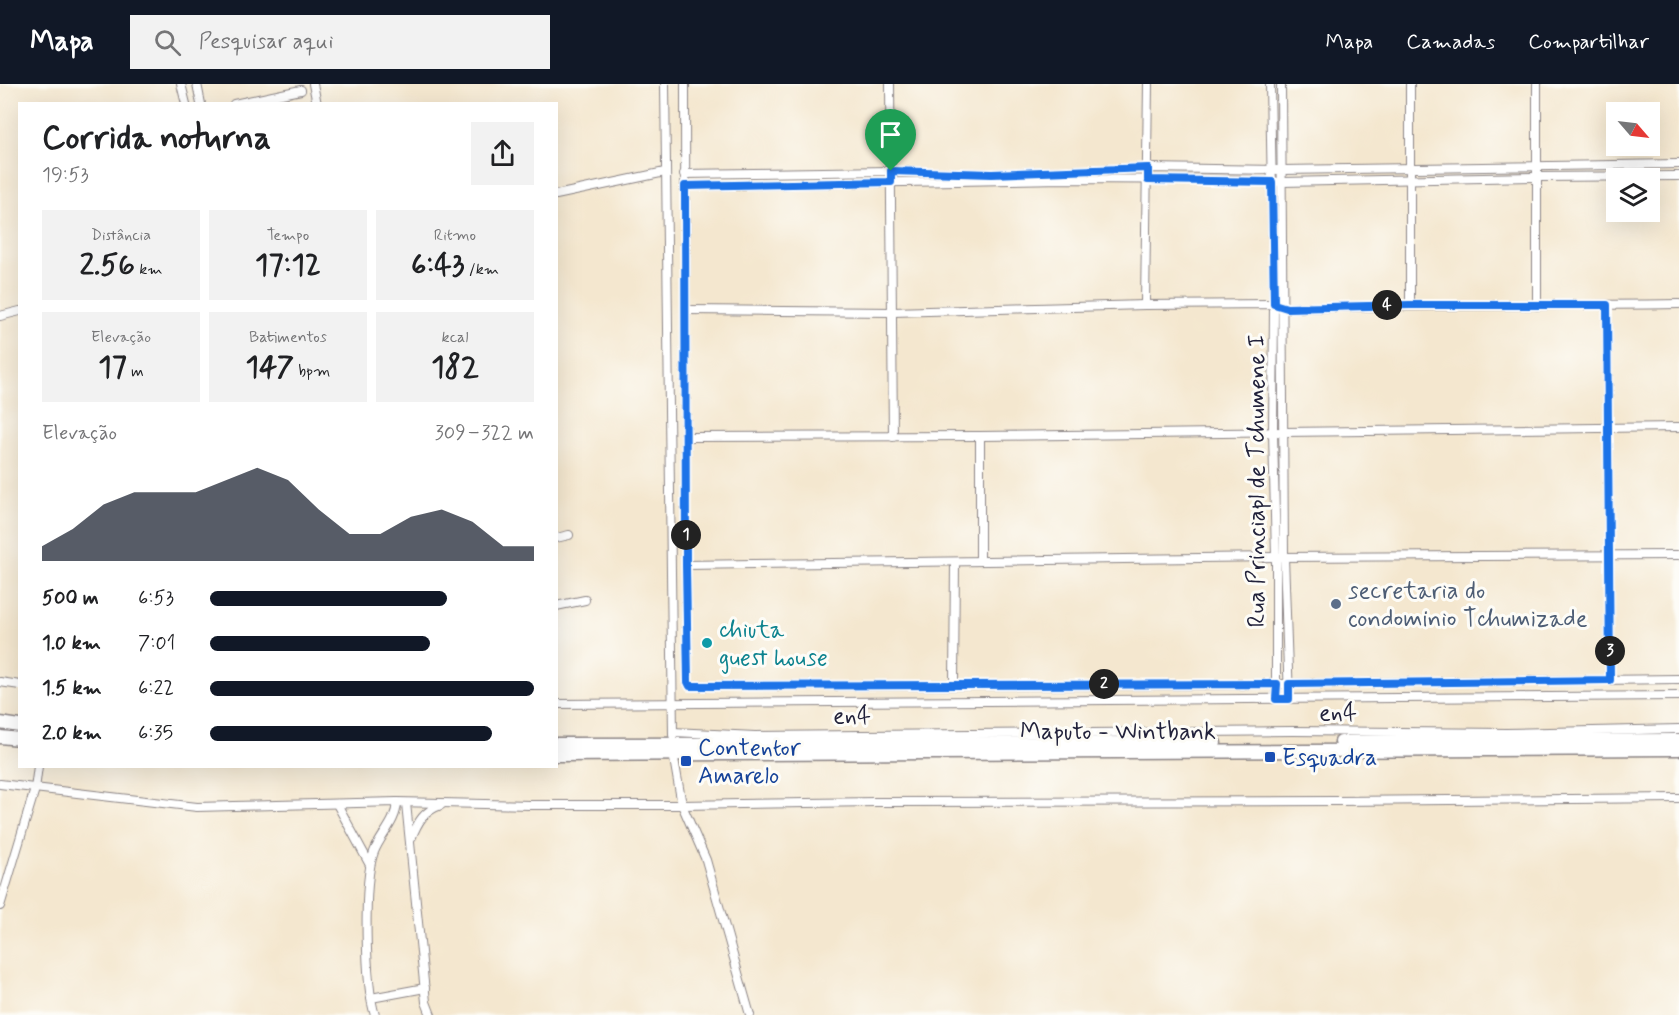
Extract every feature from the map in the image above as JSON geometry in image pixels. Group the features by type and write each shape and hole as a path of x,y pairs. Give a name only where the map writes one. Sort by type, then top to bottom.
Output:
{"highway":[{"path":"0,723 18,726"},
{"path":"0,737 18,739"},
{"name":"Maputo - Wintbank","path":"558,744 1679,740"},
{"name":"Maputo - Wintbank","path":"558,755 673,744 1679,749"}],"street":[{"path":"181,84 186,102"},
{"path":"196,84 200,102"},
{"path":"312,84 316,102"},
{"path":"665,84 673,744 682,805 706,860 750,1015"},
{"path":"685,84 686,565 688,682 690,686 1289,684 1679,679"},
{"path":"890,84 893,437"},
{"path":"1145,305 1148,84"},
{"name":"Rua Princiapl de Tchumene I","path":"1270,84 1272,182 1284,432 1276,699"},
{"name":"Rua Princiapl de Tchumene I","path":"1281,84 1282,182 1273,432 1289,699"},
{"path":"1410,84 1410,305"},
{"path":"1537,84 1537,306"},
{"path":"244,102 302,90"},
{"path":"684,174 891,171 992,174 1148,168 1282,170 1679,164"},
{"path":"558,195 665,172"},
{"path":"685,186 1064,179 1282,182 1679,176"},
{"path":"686,310 893,312 1145,305 1279,305 1287,308 1679,304"},
{"path":"1607,305 1610,680"},
{"path":"0,316 18,312"},
{"path":"686,437 893,437 1609,427 1679,428"},
{"path":"980,436 980,561"},
{"path":"558,538 569,535"},
{"path":"686,565 1280,557 1679,555"},
{"path":"954,684 955,562"},
{"path":"558,606 585,600"},
{"path":"0,682 18,685"},
{"path":"558,704 1679,696"},
{"name":"en4","path":"673,744 755,736 1317,731 1507,733 1679,729"},
{"path":"0,906 35,789 38,768"},
{"path":"0,784 197,807 402,803 682,805 876,801 1679,798"},
{"path":"402,803 411,840 426,1002 431,1015"},
{"path":"375,1015 371,998 368,878 374,850 402,803"},
{"path":"411,840 415,829 428,810 446,803"},
{"path":"337,804 370,865"},
{"path":"371,998 425,988"}],"place":[{"name":"secretaria do condominio Tchumizade","path":"1336,604"},
{"name":"chiuta guest house","path":"707,643"},
{"name":"Esquadra","path":"1270,757"},
{"name":"Contentor Amarelo","path":"686,761"}],"route":[{"path":"1148,168 1148,180 1272,182 1274,304 1287,308 1410,305 1607,305 1610,680 1289,684 1289,699 1276,699 1277,684 690,686 688,682 686,565 685,186 891,182 891,171 992,174 1148,168"}]}
